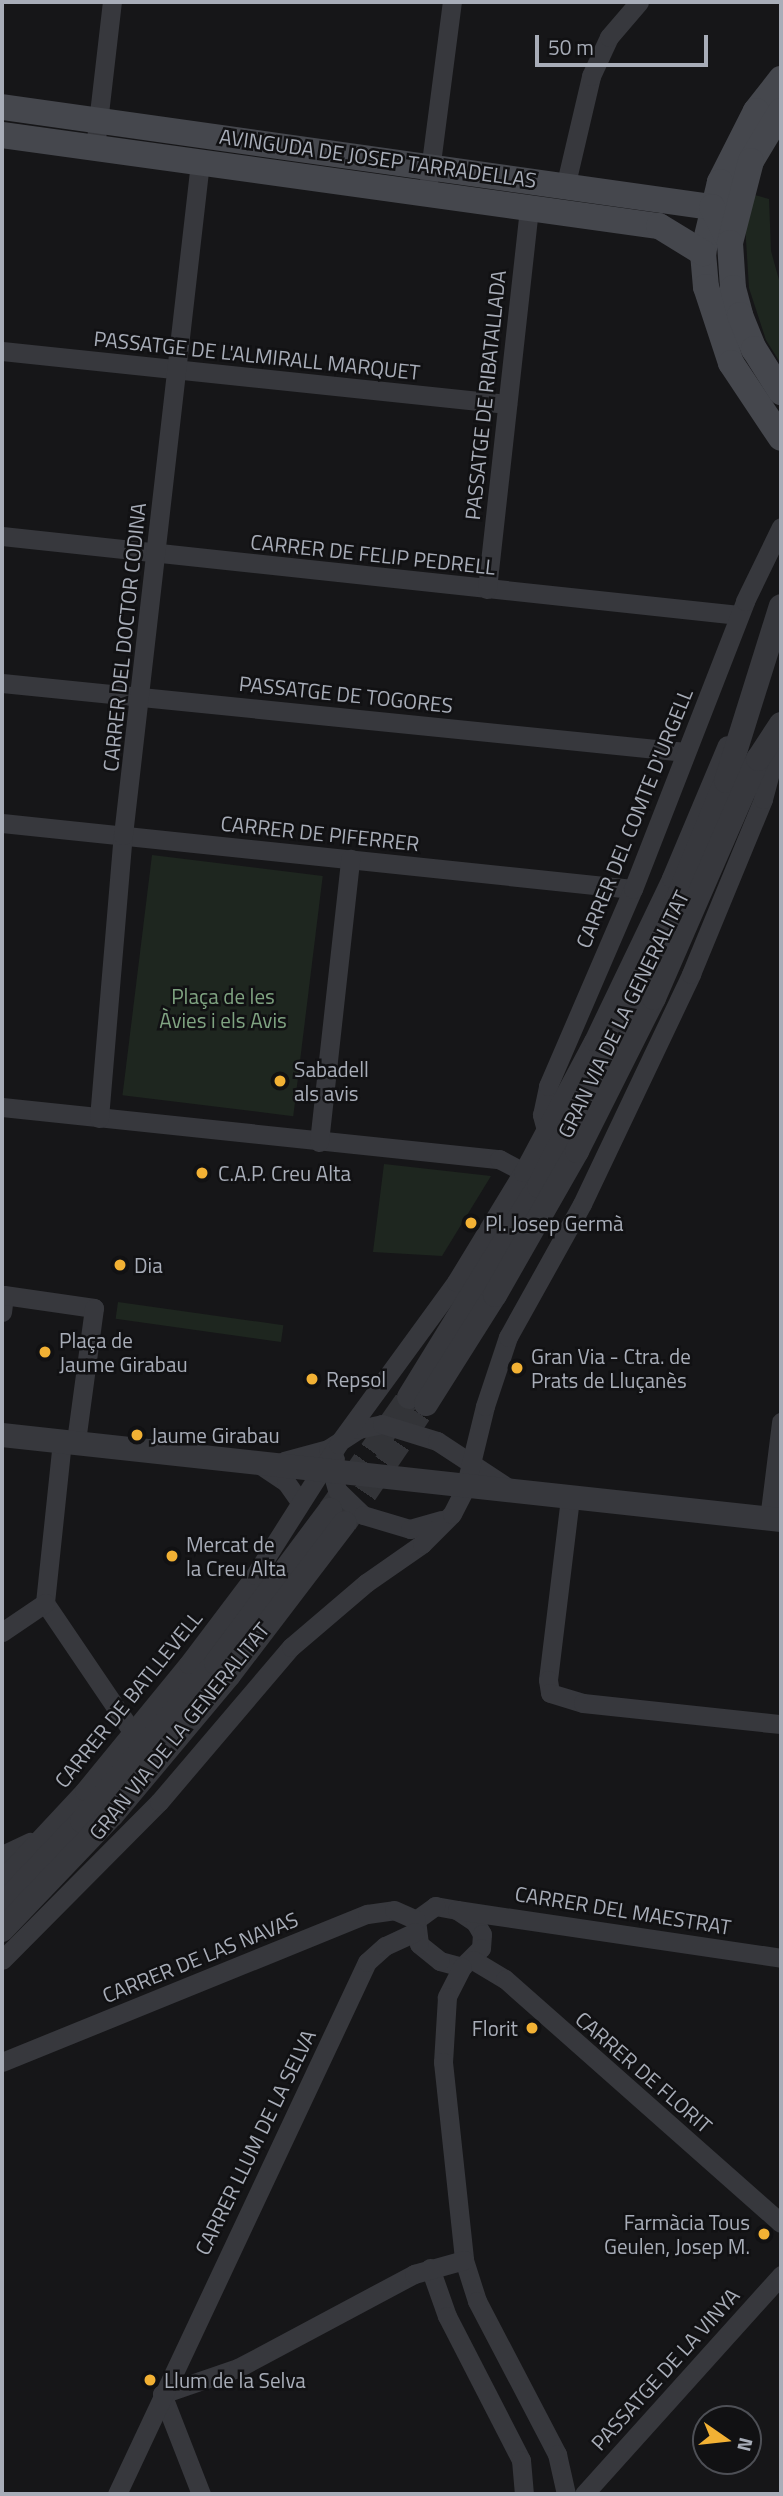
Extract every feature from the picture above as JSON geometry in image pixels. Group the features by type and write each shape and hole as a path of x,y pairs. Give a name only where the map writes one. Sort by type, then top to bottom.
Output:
{"main road":[{"path":"730,243 751,161 781,79"},
{"name":"AVINGUDA DE JOSEP TARRADELLAS","path":"2,107 565,183 712,207"},
{"path":"768,111 712,207 703,253 706,287 732,363 781,438"},
{"name":"AVINGUDA DE JOSEP TARRADELLAS","path":"2,135 659,226 703,253"},
{"path":"712,207 730,243 740,315 758,357 781,392"}],"street":[{"path":"95,148 112,2"},
{"path":"433,194 429,165 452,2"},
{"path":"565,183 591,76 609,37 639,2"},
{"name":"CARRER DEL DOCTOR CODINA","path":"99,1118 123,835 200,162"},
{"name":"PASSATGE DE RIBATALLADA","path":"486,589 529,207"},
{"name":"PASSATGE DE L'ALMIRALL MARQUET","path":"2,351 507,404"},
{"name":"CARRER DEL COMTE D'URGELL","path":"546,1130 542,1115 548,1086 633,890 739,615 781,527"},
{"name":"CARRER DE FELIP PEDRELL","path":"2,536 156,555 739,615"},
{"name":"GRAN VIA DE LA GENERALITAT","path":"781,606 726,781 641,986 539,1185 418,1400 502,1284 594,1118 654,998 758,759 781,724"},
{"name":"PASSATGE DE TOGORES","path":"2,683 686,752"},
{"name":"CARRER DEL COMTE D'URGELL","path":"338,1444 456,1282 523,1172 634,957 728,741 750,705"},
{"path":"326,1471 346,1502 377,1522 418,1529 452,1514 465,1488 508,1337 594,1181 691,974 763,799 781,730"},
{"name":"CARRER DE PIFERRER","path":"2,822 633,890"},
{"path":"319,1142 350,859"},
{"path":"2,1107 499,1159 523,1172"},
{"path":"2,1312 4,1295 94,1308 69,1441 45,1603 133,1733"},
{"path":"2,1435 775,1520 781,1422"},
{"path":"258,1463 310,1456 338,1444 372,1424 401,1426 472,1462 488,1479 521,1494"},
{"path":"476,1442 484,1460 521,1494"},
{"path":"326,1471 338,1444"},
{"path":"258,1463 286,1482 300,1502"},
{"name":"CARRER DE BATLLEVELL","path":"2,1855 40,1837 133,1733 229,1611 300,1502 326,1471"},
{"path":"2,1960 159,1802 291,1647 358,1590 422,1544 471,1498 521,1494"},
{"path":"570,1498 548,1680 551,1693 583,1703 781,1724"},
{"name":"GRAN VIA DE LA GENERALITAT","path":"2,1905 82,1821 338,1517 229,1675 112,1815 2,1930"},
{"path":"2,1632 45,1603"},
{"path":"2,1879 40,1837"},
{"path":"468,1964 450,1966 430,1955 419,1944 415,1926 435,1906 457,1910 475,1922 482,1934 468,1964 447,1997 443,2063 464,2260 477,2301 557,2454 566,2494"},
{"name":"CARRER DE LAS NAVAS","path":"2,2062 367,1914 394,1910 415,1926"},
{"name":"CARRER DEL MAESTRAT","path":"457,1910 781,1958"},
{"name":"CARRER LLUM DE LA SELVA","path":"117,2494 367,1962 385,1945 415,1926"},
{"name":"CARRER DE FLORIT","path":"468,1964 505,1979 781,2223"},
{"path":"201,2494 162,2395 238,2368 397,2282 464,2260"},
{"path":"430,2269 447,2316 521,2460 524,2494"},
{"name":"PASSATGE DE LA VINYA","path":"584,2494 781,2275"}],"green space":[{"path":"751,194 769,199 771,251 781,287 781,364 766,340 749,288 745,224"},
{"name":"Plaça de les Àvies i els Avis","path":"152,855 323,876 293,1116 123,1095"},
{"path":"384,1164 491,1176 442,1256 373,1252"},
{"path":"118,1302 283,1325 281,1342 116,1319"}],"tunnel":[{"path":"330,1510 409,1397"},
{"path":"345,1523 426,1404"}],"place":[{"name":"Sabadell als avis","path":"280,1081"},
{"name":"C.A.P. Creu Alta","path":"202,1173"},
{"name":"Pl. Josep Germà","path":"471,1223"},
{"name":"Dia","path":"120,1265"},
{"name":"Plaça de Jaume Girabau","path":"45,1352"},
{"name":"Gran Via - Ctra. de Prats de Lluçanès","path":"517,1368"},
{"name":"Repsol","path":"312,1379"},
{"name":"Jaume Girabau","path":"137,1435"},
{"name":"Mercat de la Creu Alta","path":"172,1556"},
{"name":"Florit","path":"532,2028"},
{"name":"Farmàcia Tous Geulen, Josep M.","path":"764,2234"},
{"name":"Llum de la Selva","path":"150,2380"}]}
